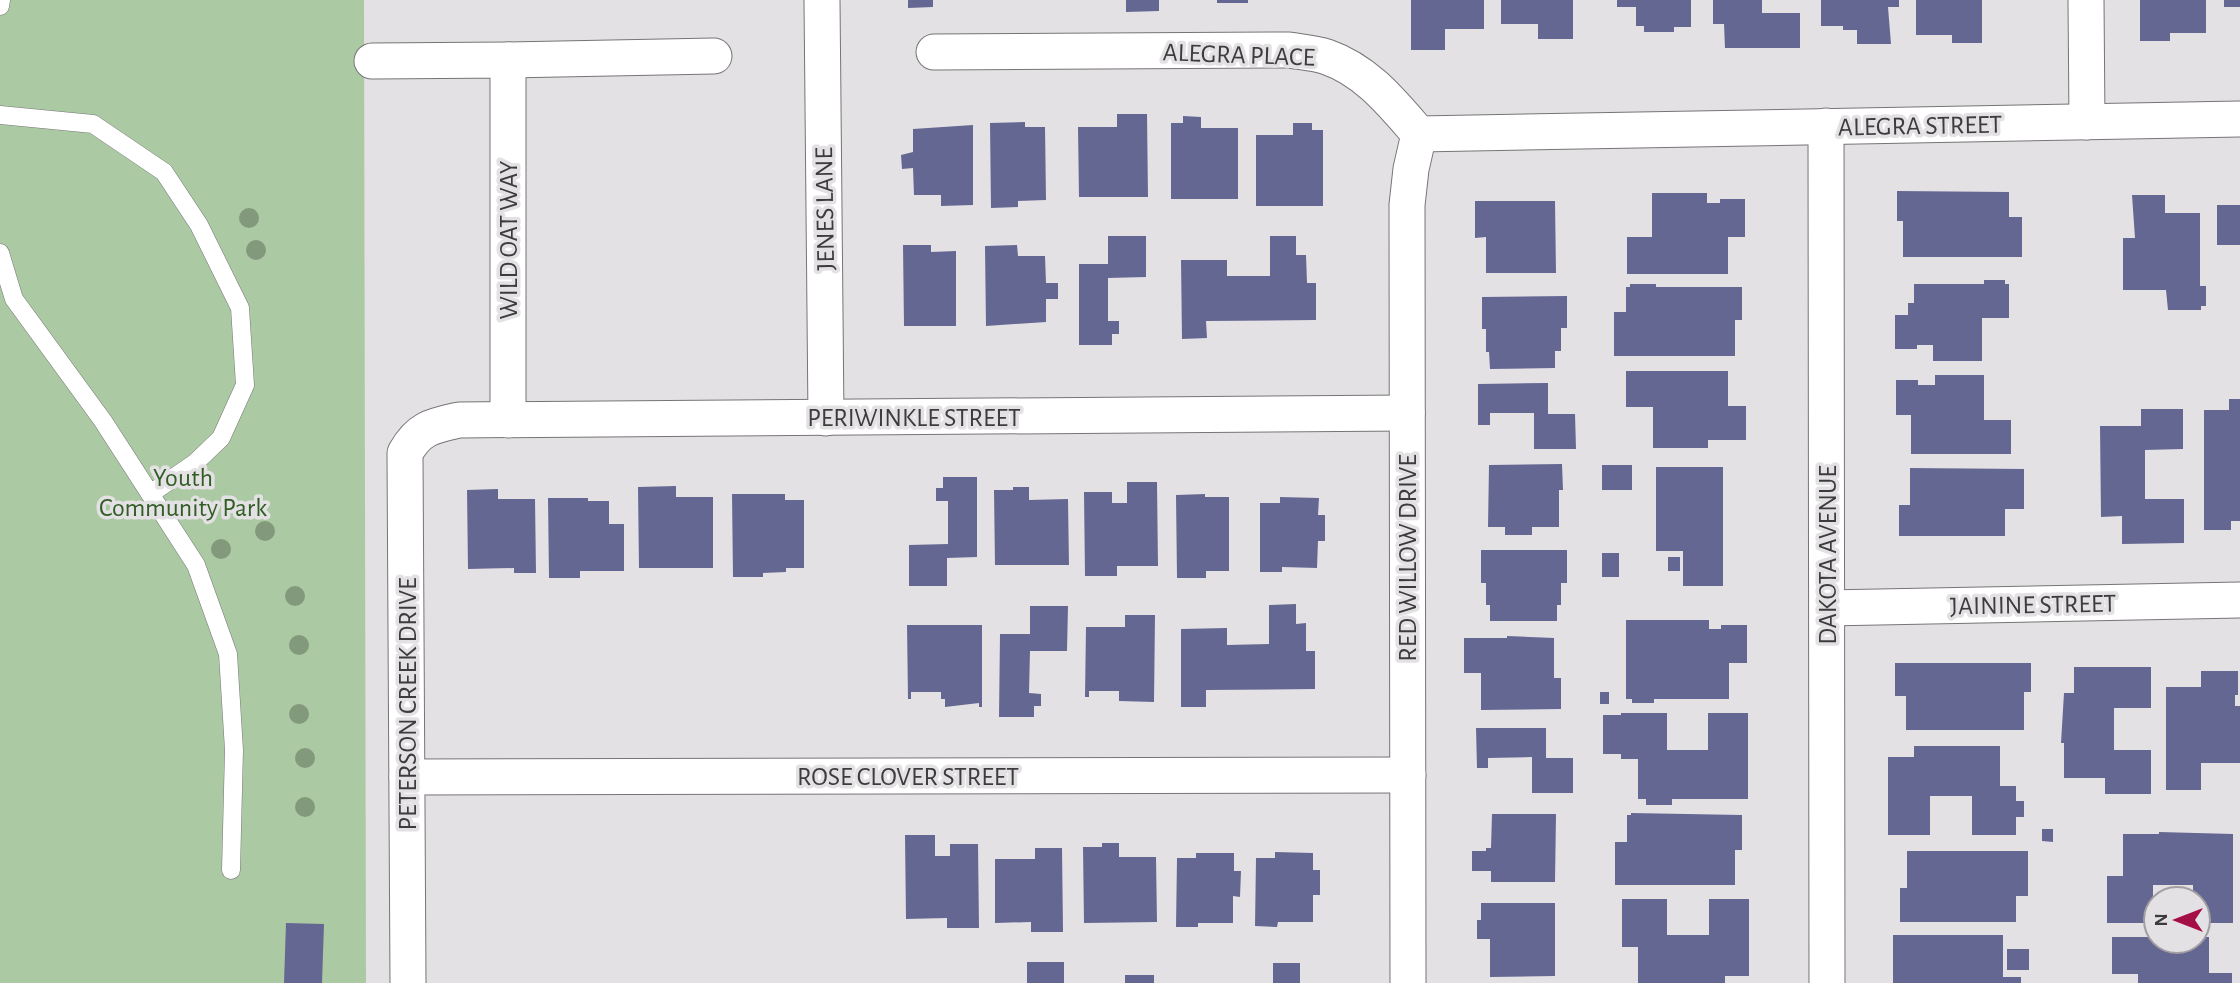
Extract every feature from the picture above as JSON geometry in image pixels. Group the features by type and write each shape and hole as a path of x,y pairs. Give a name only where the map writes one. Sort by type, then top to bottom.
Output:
{"street":[{"name":"JENES LANE","path":"822,0 826,418"},
{"path":"2086,0 2087,122"},
{"name":"ALEGRA PLACE","path":"934,52 1289,50 1325,56 1357,71 1375,86 1419,134"},
{"path":"372,61 714,56"},
{"name":"WILD OAT WAY","path":"508,60 508,420"},
{"name":"ALEGRA STREET","path":"1419,134 2240,119"},
{"name":"DAKOTA AVENUE","path":"1826,126 1827,983"},
{"name":"RED WILLOW DRIVE","path":"1408,983 1407,205 1419,134"},
{"name":"PERIWINKLE STREET","path":"422,431 459,420 1407,413"},
{"name":"PETERSON CREEK DRIVE","path":"408,983 405,453 422,431"},
{"name":"JAININE STREET","path":"1827,608 2240,600"},
{"name":"ROSE CLOVER STREET","path":"407,777 1408,775"}],"lane":[{"path":"0,6 1,0"},
{"path":"0,115 93,124 164,172 199,225 240,308 245,385 221,438 195,463 150,494"},
{"path":"0,253 14,299 103,421 197,565 228,654 234,750 231,870"}],"green space":[{"name":"Youth Community Park","path":"0,0 364,0 366,983 0,983"}],"building":[{"path":"908,0 933,0 933,7 908,8"},
{"path":"1126,0 1159,0 1159,11 1126,12"},
{"path":"1217,0 1248,0 1248,3 1217,3"},
{"path":"1411,0 1484,0 1484,29 1445,29 1445,50 1411,50"},
{"path":"1501,0 1573,0 1573,39 1538,39 1538,24 1501,24"},
{"path":"1617,0 1691,0 1691,27 1674,27 1674,32 1644,32 1644,26 1636,26 1636,7 1617,7"},
{"path":"1713,0 1762,0 1762,13 1800,13 1800,48 1725,48 1724,24 1713,24"},
{"path":"1821,0 1899,0 1899,7 1888,7 1891,44 1857,44 1857,30 1843,30 1843,26 1821,26"},
{"path":"1916,0 1982,0 1982,43 1952,43 1952,35 1916,35"},
{"path":"2140,0 2206,0 2206,33 2170,33 2170,41 2140,41"},
{"path":"2224,0 2240,0 2240,7 2224,7"},
{"path":"1117,114 1147,114 1148,197 1079,197 1078,127 1117,127"},
{"path":"1183,116 1201,117 1201,128 1238,128 1238,199 1171,199 1171,123 1183,123"},
{"path":"1025,122 1025,127 1045,127 1046,200 1018,201 1018,207 991,208 990,123"},
{"path":"1293,123 1312,123 1312,130 1323,130 1323,206 1256,206 1256,135 1293,135"},
{"path":"973,125 973,205 941,206 941,195 914,195 913,168 902,169 901,155 913,152 913,129"},
{"path":"1897,191 2009,192 2009,217 2022,217 2022,257 1903,257 1903,221 1897,221"},
{"path":"1652,193 1707,193 1707,203 1720,203 1720,199 1745,199 1745,237 1728,237 1728,274 1627,274 1627,237 1652,237"},
{"path":"2132,195 2165,195 2165,213 2200,213 2200,286 2206,286 2206,306 2201,306 2201,310 2168,310 2166,290 2123,290 2123,238 2135,238"},
{"path":"1475,201 1555,201 1556,273 1486,273 1486,237 1475,238"},
{"path":"2217,205 2240,205 2240,245 2217,245"},
{"path":"1108,236 1146,236 1146,277 1108,278 1108,321 1119,321 1119,334 1112,334 1112,345 1079,345 1079,264 1108,264"},
{"path":"1270,236 1296,236 1296,255 1306,255 1307,283 1316,283 1316,320 1206,321 1207,338 1182,339 1181,260 1227,260 1227,276 1270,276"},
{"path":"903,245 931,245 931,252 956,251 956,326 904,326"},
{"path":"1017,245 1018,256 1045,256 1046,283 1058,283 1058,299 1046,299 1046,322 986,326 985,246"},
{"path":"1984,280 2005,280 2005,284 2009,284 2009,318 1982,318 1982,361 1933,361 1933,345 1917,345 1917,349 1895,349 1895,315 1908,315 1908,303 1914,303 1914,284 1984,284"},
{"path":"1630,284 1656,284 1656,287 1742,287 1742,320 1735,320 1735,356 1614,356 1614,312 1626,312 1626,287 1630,287"},
{"path":"1567,296 1567,328 1561,328 1561,351 1555,351 1555,368 1490,369 1489,352 1486,352 1486,329 1482,329 1482,297"},
{"path":"1626,371 1728,371 1728,406 1746,406 1746,440 1708,440 1708,448 1653,448 1653,407 1626,407"},
{"path":"1935,375 1984,375 1984,420 2011,420 2011,454 1911,454 1911,415 1896,415 1896,380 1918,380 1918,385 1935,385"},
{"path":"1548,383 1548,414 1575,414 1576,449 1534,449 1534,413 1490,413 1490,425 1478,425 1478,384"},
{"path":"2229,399 2240,399 2240,521 2231,521 2231,530 2204,530 2204,410 2229,410"},
{"path":"2141,409 2183,409 2183,449 2145,450 2145,499 2184,499 2184,543 2122,544 2122,516 2101,517 2100,426 2141,426"},
{"path":"1562,464 1563,490 1559,490 1559,527 1532,527 1532,535 1505,535 1505,527 1488,527 1489,465"},
{"path":"1602,465 1632,465 1632,490 1602,490"},
{"path":"1656,467 1723,467 1723,586 1683,586 1683,551 1656,551"},
{"path":"1910,468 2024,469 2024,509 2005,509 2005,536 1899,536 1899,505 1910,505"},
{"path":"943,477 977,477 977,557 947,558 947,586 909,586 909,545 948,544 948,501 936,501 936,488 943,488"},
{"path":"1127,482 1157,482 1158,566 1117,566 1117,576 1085,576 1084,492 1112,492 1112,503 1127,503"},
{"path":"676,486 676,497 713,497 713,568 639,568 638,487"},
{"path":"1013,487 1029,487 1029,500 1068,499 1069,565 995,565 994,490 1013,490"},
{"path":"498,489 498,499 535,499 536,573 514,573 514,568 468,569 467,490"},
{"path":"732,494 785,494 785,500 804,500 804,568 786,568 786,572 763,573 763,577 733,577"},
{"path":"1205,494 1205,497 1229,497 1229,571 1206,571 1206,578 1177,578 1176,495"},
{"path":"1280,497 1319,498 1318,515 1325,515 1325,541 1318,541 1317,568 1282,567 1282,572 1260,572 1260,503 1280,503"},
{"path":"548,498 609,501 609,524 624,524 624,571 580,571 580,578 549,578"},
{"path":"1481,550 1567,550 1567,583 1561,583 1561,605 1557,605 1557,621 1490,621 1490,605 1486,605 1486,583 1481,583"},
{"path":"1602,553 1619,553 1619,577 1602,577"},
{"path":"1668,557 1680,557 1680,571 1668,571"},
{"path":"1296,604 1296,624 1306,623 1306,651 1315,651 1315,689 1206,690 1206,707 1181,707 1181,629 1227,628 1227,645 1269,644 1269,605"},
{"path":"1030,606 1068,606 1067,651 1030,651 1029,693 1041,694 1041,706 1034,706 1034,717 999,717 1000,634 1030,634"},
{"path":"1125,615 1155,615 1154,702 1119,701 1119,691 1089,691 1089,697 1085,697 1086,627 1125,627"},
{"path":"1626,620 1709,620 1709,629 1721,629 1721,625 1747,625 1747,663 1729,663 1729,699 1654,699 1654,703 1632,703 1632,699 1626,699"},
{"path":"907,625 982,625 982,707 979,707 979,703 945,707 941,692 911,692 911,699 908,699"},
{"path":"1464,638 1554,638 1554,678 1561,678 1561,709 1481,710 1481,673 1464,673"},
{"path":"1895,663 2031,663 2031,692 2024,692 2024,730 1906,730 1906,696 1895,696"},
{"path":"2074,667 2151,667 2151,708 2114,708 2114,750 2151,750 2151,794 2105,794 2105,778 2064,778 2064,743 2061,743 2064,693 2074,693"},
{"path":"2201,671 2238,671 2235,706 2240,706 2240,763 2201,763 2201,790 2166,790 2166,687 2201,687"},
{"path":"1600,692 1609,692 1609,704 1600,704"},
{"path":"1667,713 1667,750 1708,750 1708,713 1748,713 1748,799 1672,799 1672,805 1646,805 1646,799 1638,799 1638,759 1621,759 1621,754 1603,754 1603,715"},
{"path":"1476,728 1546,728 1546,758 1573,758 1573,793 1532,793 1532,757 1488,758 1488,768 1477,768"},
{"path":"1914,746 2000,746 2000,786 2016,786 2016,801 2024,801 2024,817 2016,817 2016,835 1972,835 1972,796 1930,796 1930,835 1888,835 1888,757 1914,757"},
{"path":"1492,814 1556,814 1555,882 1491,882 1491,871 1472,871 1472,851 1486,851 1486,848 1491,848"},
{"path":"1627,815 1742,815 1742,850 1735,850 1735,885 1615,885 1615,842 1627,842"},
{"path":"2042,829 2053,829 2053,842 2042,841"},
{"path":"2123,834 2233,834 2233,923 2212,923 2212,885 2142,885 2142,923 2107,923 2107,876 2123,876"},
{"path":"905,835 935,835 935,856 950,856 950,844 978,844 979,928 947,928 947,918 906,919"},
{"path":"1102,843 1119,843 1119,857 1156,857 1157,922 1084,923 1083,847 1102,847"},
{"path":"1035,848 1062,848 1063,932 1031,932 1031,922 995,923 995,859 1035,859"},
{"path":"1907,851 2028,851 2028,896 2016,896 2016,922 1900,922 1900,888 1907,888"},
{"path":"1275,852 1313,853 1313,870 1320,870 1320,895 1313,895 1313,922 1278,922 1277,927 1255,926 1256,858 1275,858"},
{"path":"1196,853 1234,853 1234,871 1241,871 1240,897 1233,896 1233,923 1198,923 1198,927 1176,927 1177,858 1196,858"},
{"path":"1622,899 1667,899 1667,935 1709,935 1709,899 1749,899 1749,976 1725,976 1725,983 1638,983 1638,947 1622,947"},
{"path":"1481,903 1555,903 1555,976 1490,977 1490,939 1477,939"},
{"path":"286,923 324,924 322,983 284,983"},
{"path":"1893,935 2003,935 2003,977 2021,977 2021,983 1893,983"},
{"path":"2112,937 2142,937 2142,955 2209,955 2209,973 2232,973 2232,983 2138,983 2138,974 2112,974"},
{"path":"2007,949 2029,949 2029,970 2007,970"},
{"path":"1027,962 1064,962 1064,983 1027,983"},
{"path":"1273,963 1300,963 1300,983 1273,983"},
{"path":"1125,975 1154,975 1154,983 1125,983"}]}
